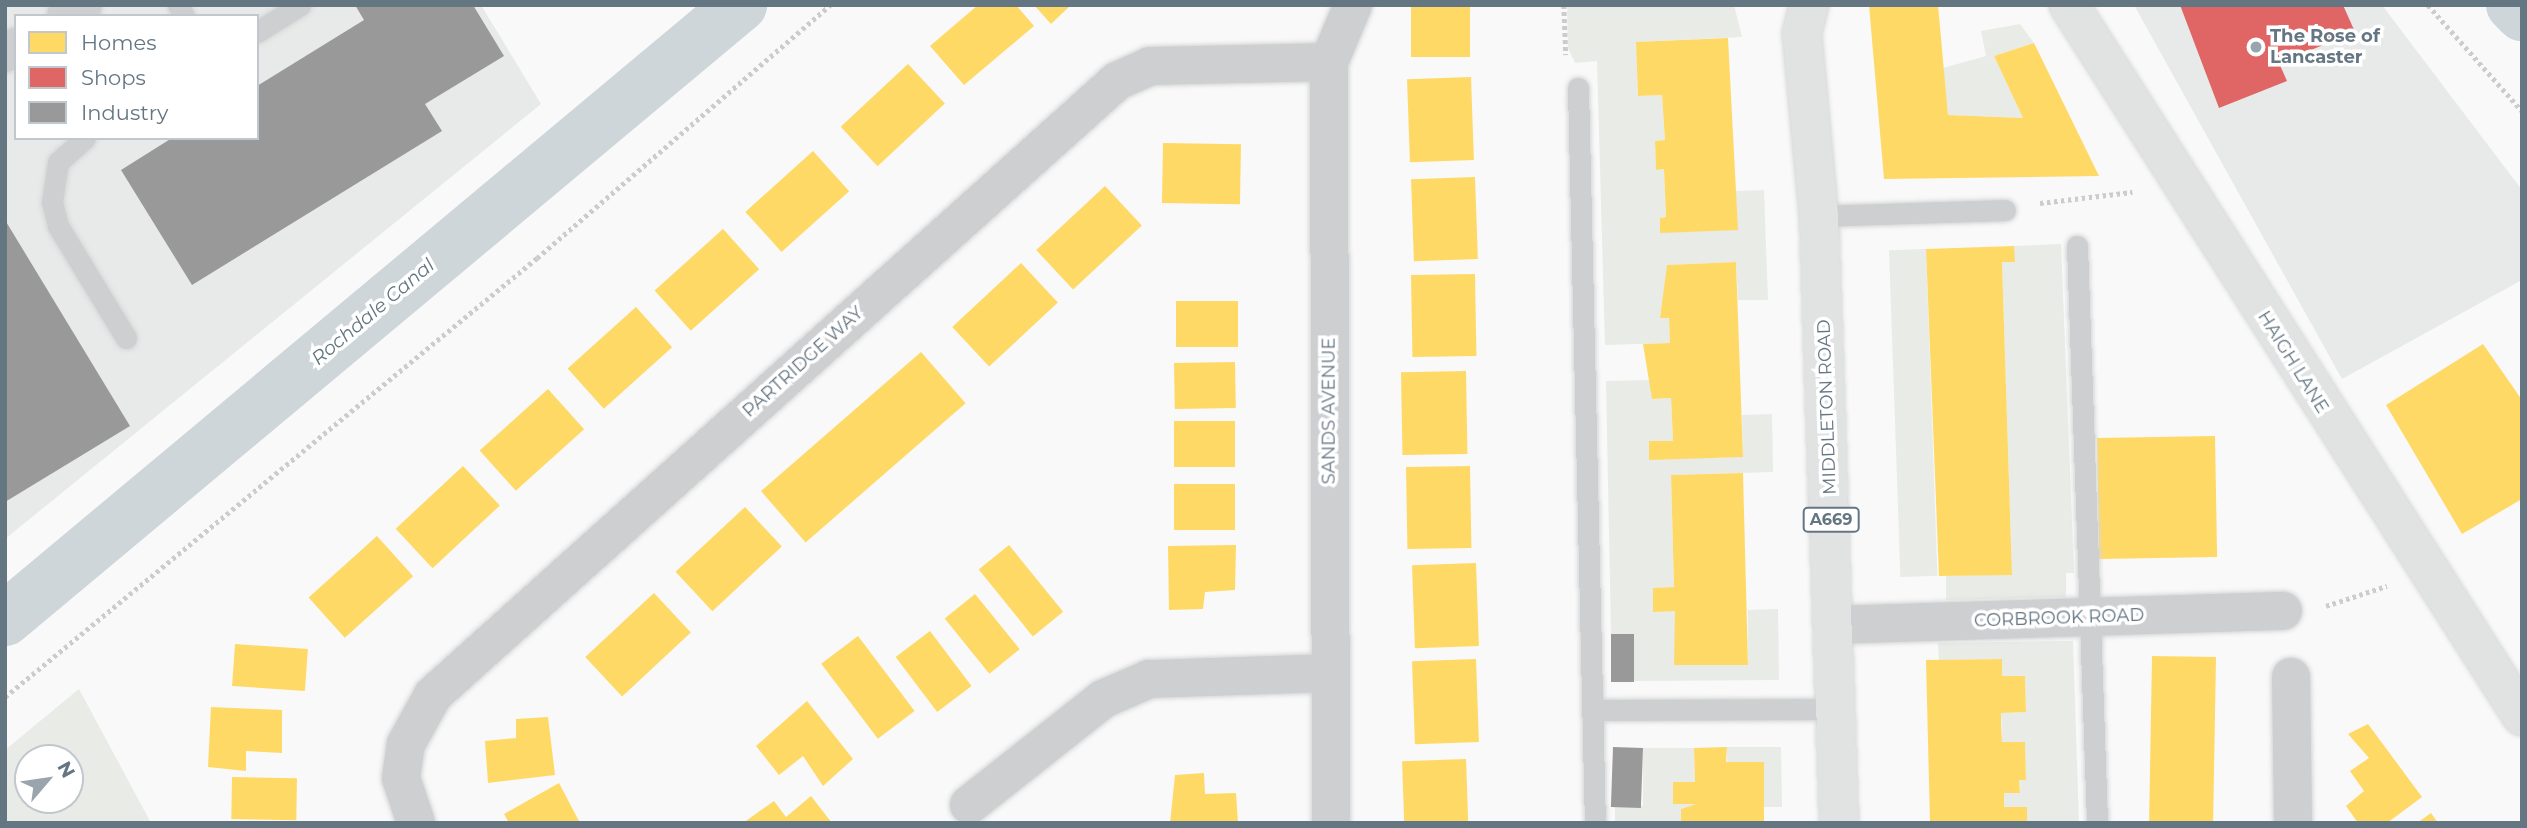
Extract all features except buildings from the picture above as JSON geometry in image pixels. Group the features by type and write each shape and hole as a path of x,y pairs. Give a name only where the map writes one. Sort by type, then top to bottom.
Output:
{"main road":[{"name":"HAIGH LANE","path":"2068,5 2421,566 2522,716"},
{"name":"MIDDLETON ROAD","path":"1800,15 1819,216 1835,625 1839,823"}],"street":[{"name":"SANDS AVENUE","path":"1331,823 1328,673 1329,62 1353,5"},
{"name":"PARTRIDGE WAY","path":"416,823 401,778 406,744 433,695 1117,81 1150,66 1329,62"},
{"name":"CORBROOK ROAD","path":"1835,625 2283,611"},
{"path":"969,805 1102,699 1149,679 1328,673"},
{"path":"2291,677 2293,823"}],"lane":[{"path":"259,31 300,5"},
{"path":"1578,88 1595,823"},
{"path":"83,140 58,162 52,202 58,226 126,338"},
{"path":"1819,216 2005,210"},
{"path":"2077,246 2093,617 2096,823"},
{"path":"1593,710 1836,709"}],"path":[{"path":"5,697 537,258 830,5"},
{"path":"1564,5 1564,49 1578,88"},
{"path":"2428,5 2522,111"},
{"path":"2005,210 2136,191"},
{"path":"2283,611 2377,592 2421,566"}],"shaded area":[{"path":"5,5 481,5 541,104 5,539"},
{"path":"1567,5 1734,5 1742,37 1636,42 1638,96 1662,95 1665,140 1655,141 1656,170 1664,169 1666,217 1660,218 1661,233 1736,191 1764,190 1768,300 1738,300 1736,262 1668,265 1660,317 1669,318 1670,343 1605,345 1597,61 1575,63 1568,48"},
{"path":"2134,5 2382,5 2522,190 2522,280 2342,379"},
{"path":"2020,24 2034,43 1994,56 2023,118 1948,115 1943,68 1986,56 1981,31"},
{"path":"2061,244 2074,573 2066,573 2066,597 1946,600 1946,576 2012,574 2002,262 2014,261 2014,246"},
{"path":"1926,249 1937,576 1900,577 1889,250"},
{"path":"1652,380 1652,399 1671,398 1673,441 1649,441 1650,459 1743,457 1742,415 1772,414 1773,472 1671,475 1674,587 1653,588 1653,611 1675,611 1675,665 1748,665 1748,610 1778,609 1779,680 1634,681 1634,634 1611,634 1606,381"},
{"path":"2073,641 2079,823 2027,823 2027,807 2004,807 2004,793 2020,792 2019,780 2026,780 2025,742 2002,742 2001,713 2026,712 2025,676 2002,676 2001,659 1939,660 1938,643"},
{"path":"79,689 151,823 5,823 5,750"},
{"path":"1727,747 1781,747 1782,807 1764,807 1764,762 1727,762"},
{"path":"1643,748 1694,748 1695,782 1673,783 1673,804 1696,804 1681,809 1681,823 1615,823 1615,807 1643,806"}],"waterway":[{"name":"Rochdale Canal","path":"5,619 740,5"},
{"name":"Rochdale Canal","path":"2513,5 2522,14"}],"place":[{"name":"The Rose of Lancaster","path":"2256,47"}]}
